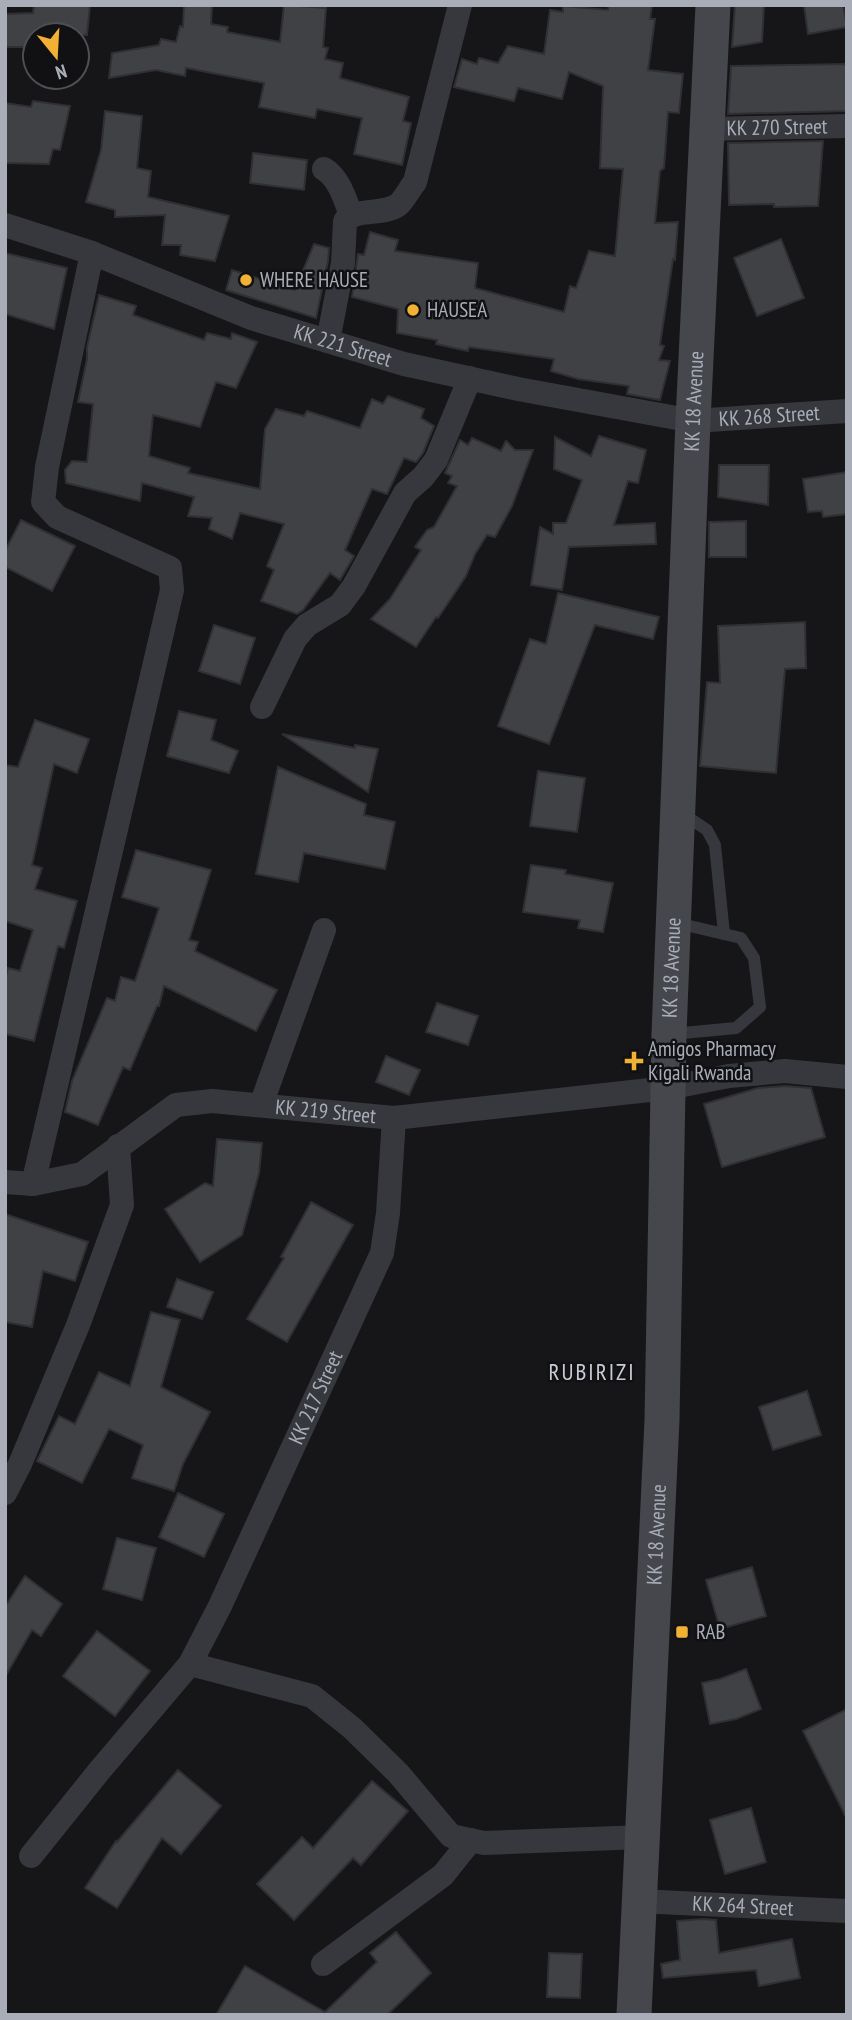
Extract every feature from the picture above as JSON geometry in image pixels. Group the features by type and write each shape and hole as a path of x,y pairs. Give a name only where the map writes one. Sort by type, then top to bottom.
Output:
{"main road":[{"name":"KK 18 Avenue","path":"634,2015 662,1420 669,1034 705,130 713,5"}],"street":[{"path":"328,341 343,263 345,221 351,215 398,205 415,182 460,5"},
{"name":"KK 270 Street","path":"705,130 847,126"},
{"path":"324,170 331,174 351,215"},
{"name":"KK 221 Street","path":"5,225 92,253 225,309 404,365 693,421"},
{"path":"33,1184 172,590 170,568 57,517 43,502 47,467 92,253"},
{"path":"262,707 295,639 307,625 340,605 354,586 405,493 423,477 436,460 470,378"},
{"name":"KK 268 Street","path":"693,421 847,411"},
{"path":"261,1105 324,930"},
{"name":"KK 219 Street","path":"5,1182 33,1184 82,1174 176,1105 212,1101 394,1118 668,1088 729,1076 785,1071 847,1077"},
{"name":"KK 217 Street","path":"31,1856 190,1664 220,1606 382,1253 388,1213 394,1118"},
{"path":"5,1493 20,1464 78,1325 122,1205 118,1146"},
{"path":"190,1664 312,1696 352,1728 398,1773 452,1836 484,1843 644,1837"},
{"path":"323,1964 443,1875 471,1840"},
{"name":"KK 264 Street","path":"638,1901 847,1911"}],"lane":[{"path":"678,811 707,830 715,845 724,934"},
{"path":"669,1034 736,1028 760,1007 754,958 741,938 674,922"}],"building":[{"path":"34,5 90,5 88,21 21,21 21,47 5,47 5,14 33,13"},
{"path":"184,5 212,5 211,24 228,27 227,32 280,42 284,5 326,8 323,47 328,48 325,59 343,63 340,78 409,97 403,121 411,123 402,165 354,154 362,118 317,109 315,118 259,107 264,83 186,68 185,76 156,70 109,78 112,53 159,45 161,39 176,42 180,26 183,27"},
{"path":"609,5 652,5 650,19 655,19 648,70 683,74 679,113 668,112 664,168 660,171 655,223 678,222 675,260 673,259 660,345 664,346 659,360 670,361 660,400 627,394 629,386 578,379 551,371 554,359 469,347 468,351 436,344 437,340 397,333 398,309 352,297 358,254 364,255 370,232 398,240 395,251 478,263 475,288 564,312 570,286 576,288 589,251 615,256 623,169 600,168 603,86 569,72 562,99 518,88 514,101 454,87 462,59 477,64 479,58 498,63 508,46 544,54 550,10 563,12 563,6 608,10"},
{"path":"735,5 764,5 762,42 732,47"},
{"path":"804,5 843,5 847,27 808,34"},
{"path":"847,64 847,111 728,114 731,66"},
{"path":"33,101 70,106 60,150 53,149 49,164 5,163 5,103 31,107"},
{"path":"105,111 142,116 137,168 151,171 148,197 229,216 215,261 180,255 181,245 162,245 165,215 115,217 115,210 86,202 101,150"},
{"path":"823,141 818,206 729,205 728,143"},
{"path":"253,153 307,160 304,190 250,183"},
{"path":"781,239 804,298 757,316 734,258"},
{"name":"WHERE HAUSE","path":"314,244 329,248 316,318 226,290 232,270 295,290"},
{"path":"5,253 67,268 54,329 5,314"},
{"path":"99,295 136,306 133,315 204,340 207,333 231,339 232,333 257,342 236,388 216,382 200,427 153,415 149,456 190,468 188,473 260,489 265,429 276,409 304,416 307,411 360,428 372,399 383,404 388,396 424,409 421,418 434,426 423,453 416,462 404,458 387,494 372,489 345,550 354,556 340,580 330,573 303,610 297,614 261,601 274,570 267,566 284,524 240,513 232,539 209,529 212,518 188,516 194,497 142,483 140,501 66,483 65,470 72,461 87,462 93,404 78,402"},
{"path":"599,436 646,450 638,483 628,481 614,525 655,523 656,544 569,547 562,590 531,585 540,527 553,534 553,523 566,523 582,480 554,469 555,437 591,456"},
{"path":"472,438 501,451 506,441 515,450 533,450 512,506 495,537 487,535 466,576 416,647 371,619 390,599 421,550 415,547 427,530 434,527 457,486 448,483 452,476 445,473 460,440 468,445"},
{"path":"719,465 769,465 768,505 718,497"},
{"path":"847,472 847,514 823,517 822,511 808,512 803,479"},
{"path":"21,520 75,546 52,591 5,567 5,551"},
{"path":"746,521 746,557 709,557 709,522"},
{"path":"558,593 659,617 653,639 595,625 549,744 498,726 530,639 546,644"},
{"path":"805,622 806,668 785,669 776,773 700,766 707,682 720,683 718,626"},
{"path":"214,625 255,638 240,684 199,671"},
{"path":"179,711 216,720 211,740 238,751 229,773 167,756"},
{"path":"35,720 89,739 77,773 54,764 32,865 42,868 35,889 77,901 64,948 58,946 34,1041 5,1034 5,980 8,968 20,971 33,930 5,921 5,765 18,767"},
{"path":"282,734 355,748 355,745 378,749 368,792"},
{"path":"278,767 366,804 364,815 395,822 385,869 304,853 298,882 256,874"},
{"path":"538,771 585,778 577,832 530,826"},
{"path":"136,850 211,870 189,940 198,942 195,951 277,990 256,1031 164,986 159,1006 130,1070 123,1067 98,1125 65,1112 72,1081 107,998 115,1001 121,977 135,981 159,908 122,897"},
{"path":"531,865 566,870 565,874 613,883 603,932 578,928 580,920 523,912"},
{"path":"437,1003 478,1016 468,1045 426,1032"},
{"path":"386,1056 420,1070 409,1095 376,1082"},
{"path":"758,1088 811,1088 825,1137 722,1167 704,1104"},
{"path":"217,1139 262,1143 259,1173 242,1235 200,1262 165,1209 205,1183 213,1186"},
{"path":"311,1202 353,1225 287,1342 247,1319 284,1258 281,1257"},
{"path":"5,1214 88,1242 75,1281 43,1271 32,1327 5,1322"},
{"path":"177,1279 213,1292 202,1319 167,1307"},
{"path":"151,1312 180,1320 161,1387 210,1412 183,1464 174,1491 132,1478 143,1445 109,1429 82,1483 37,1461 59,1416 75,1424 99,1372 130,1386"},
{"path":"807,1391 821,1435 773,1450 759,1407"},
{"path":"178,1493 224,1514 204,1557 159,1537"},
{"path":"117,1538 156,1548 142,1600 103,1589"},
{"path":"752,1567 766,1616 720,1629 706,1580"},
{"path":"25,1576 62,1604 41,1636 32,1630 5,1677 5,1607"},
{"path":"97,1631 150,1671 115,1716 63,1676"},
{"path":"746,1669 761,1709 736,1719 710,1724 702,1683"},
{"path":"847,1709 847,1819 803,1731"},
{"path":"178,1770 221,1806 181,1854 162,1838 117,1908 85,1888 116,1841"},
{"path":"372,1781 408,1811 361,1865 353,1858 294,1920 257,1884 302,1837 313,1848"},
{"path":"751,1808 766,1862 725,1874 710,1820"},
{"path":"716,1920 719,1953 792,1939 800,1978 759,1986 756,1970 663,1978 661,1964 680,1960 677,1921"},
{"path":"396,1932 431,1973 387,2015 216,2015 245,1966 325,2012 377,1962 370,1953"},
{"path":"549,1953 582,1954 580,1998 547,1997"}],"place":[{"name":"WHERE HAUSE","path":"246,280"},
{"name":"HAUSEA","path":"413,310"},
{"name":"Amigos Pharmacy Kigali Rwanda","path":"634,1061"},
{"name":"RAB","path":"682,1632"}],"district":[{"name":"RUBIRIZI","path":"592,1372"}]}
